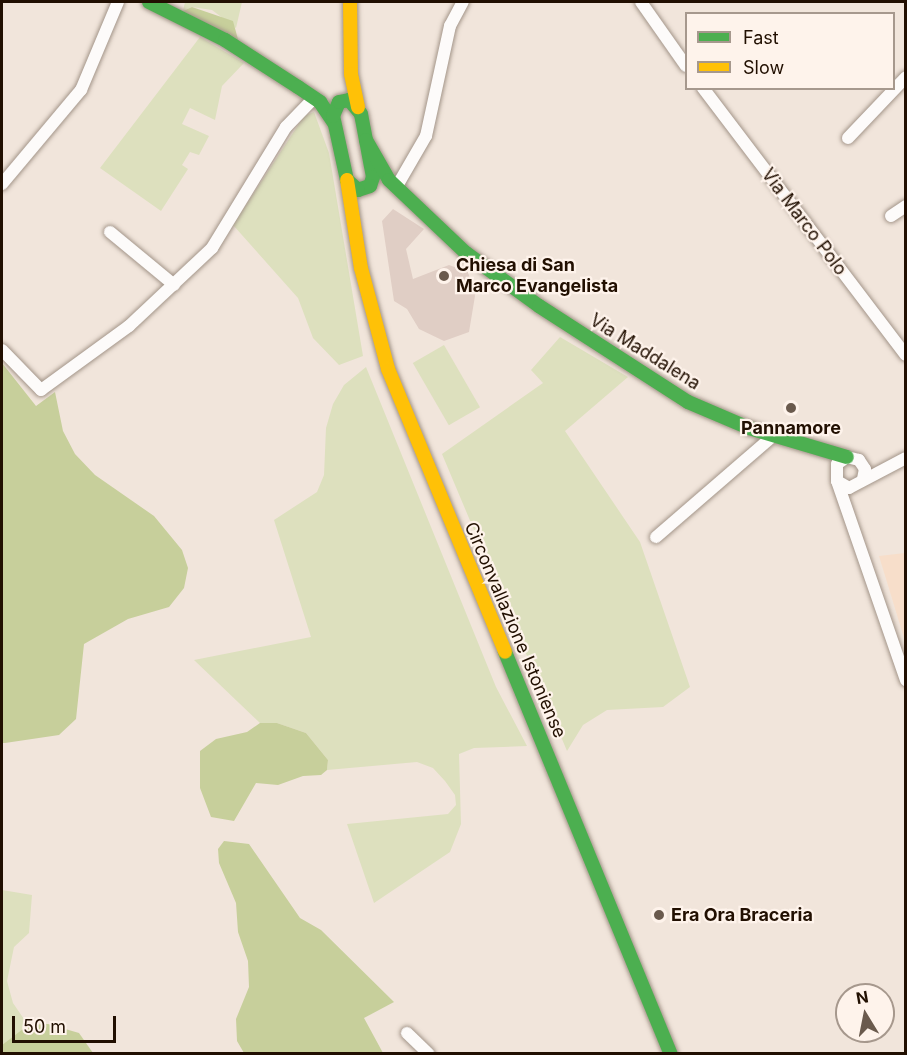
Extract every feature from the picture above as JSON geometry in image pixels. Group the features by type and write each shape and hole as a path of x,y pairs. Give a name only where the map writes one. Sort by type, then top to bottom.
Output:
{"main road":[{"path":"149,2 225,40 317,100 334,123"},
{"path":"350,2 351,74 366,140 368,186 355,213"},
{"path":"334,123 333,110 340,102 351,74"},
{"path":"317,100 340,102 358,107"},
{"name":"Circonvallazione Istoniense","path":"334,123 355,213 361,268 388,369 671,1053"},
{"name":"Via Maddalena","path":"366,140 393,183 466,253 539,306 688,402 773,436 853,458"},
{"path":"347,180 353,189 368,186"}],"street":[{"path":"2,184 81,90 118,2"},
{"path":"368,186 393,183 426,136 450,26 463,2"},
{"path":"640,2 685,63"},
{"path":"895,89 906,77"},
{"name":"Via Marco Polo","path":"705,90 905,352"},
{"path":"848,138 894,90"},
{"path":"2,350 33,387 51,387 174,285 212,248 286,128 317,100"},
{"path":"891,216 906,206"},
{"path":"110,232 174,285"},
{"path":"656,537 773,436"},
{"path":"819,448 836,476 906,680"},
{"path":"836,476 853,458"},
{"path":"853,458 890,463"},
{"path":"848,510 863,480 865,469 853,458"},
{"path":"836,476 849,488 890,463 906,458"},
{"path":"407,1033 429,1053"}],"shaded area":[{"path":"906,553 905,641 879,556"}],"green space":[{"path":"185,2 242,2 236,28 212,10 192,7 183,11"},
{"path":"192,7 233,21 239,43 183,11"},
{"path":"200,37 244,63 222,86 215,120 190,108 182,124 209,136 199,155 190,152 182,165 188,169 161,211 100,168"},
{"path":"314,112 329,153 363,356 339,365 313,338 298,298 233,225 304,116"},
{"path":"560,337 628,377 565,431 640,542 690,687 663,707 607,710 583,725 567,751 442,454 543,383 531,370"},
{"path":"444,345 480,407 449,425 413,363"},
{"path":"2,363 36,406 55,392 63,431 75,454 95,475 154,516 182,550 188,568 184,588 169,607 128,619 84,644 76,719 59,735 5,743 2,743"},
{"path":"366,367 496,687 527,746 474,748 459,754 461,824 450,852 374,903 347,824 448,814 456,805 455,795 445,781 433,768 417,762 327,770 328,760 306,733 277,723 260,723 194,660 311,637 274,520 317,492 324,475 326,428 333,404 344,385"},
{"path":"260,723 277,723 306,733 328,760 327,770 321,775 303,776 278,785 256,783 234,821 211,817 200,788 200,751 216,739 247,732"},
{"path":"224,841 249,844 300,918 321,930 394,1002 364,1018 383,1053 244,1053 237,1041 236,1019 249,987 248,961 238,932 236,903 219,863 218,849"},
{"path":"2,890 32,895 29,933 14,947 7,981 13,1003 28,1025 2,1045"},
{"path":"48,1024 79,1033 93,1053 2,1053 2,1045 28,1025"}],"building":[{"name":"Chiesa di San Marco Evangelista","path":"393,209 424,229 406,249 413,279 449,265 468,272 475,296 469,332 444,341 419,329 407,309 394,301 382,221"}],"traffic: fast":[{"path":"149,2 225,40 298,87 320,102 334,123"},
{"path":"349,100 361,114 373,177 370,186 358,190 347,180 333,116 339,102 349,100"},
{"path":"366,140 389,180 466,253 539,306 688,402 749,428 847,457"},
{"path":"505,652 671,1054"}],"traffic: slow":[{"path":"350,2 351,74 358,107"},
{"path":"347,180 361,268 388,369 505,652"}],"place":[{"name":"Chiesa di San Marco Evangelista","path":"444,276"},
{"name":"Pannamore","path":"791,408"},
{"name":"Era Ora Braceria","path":"659,915"}]}
